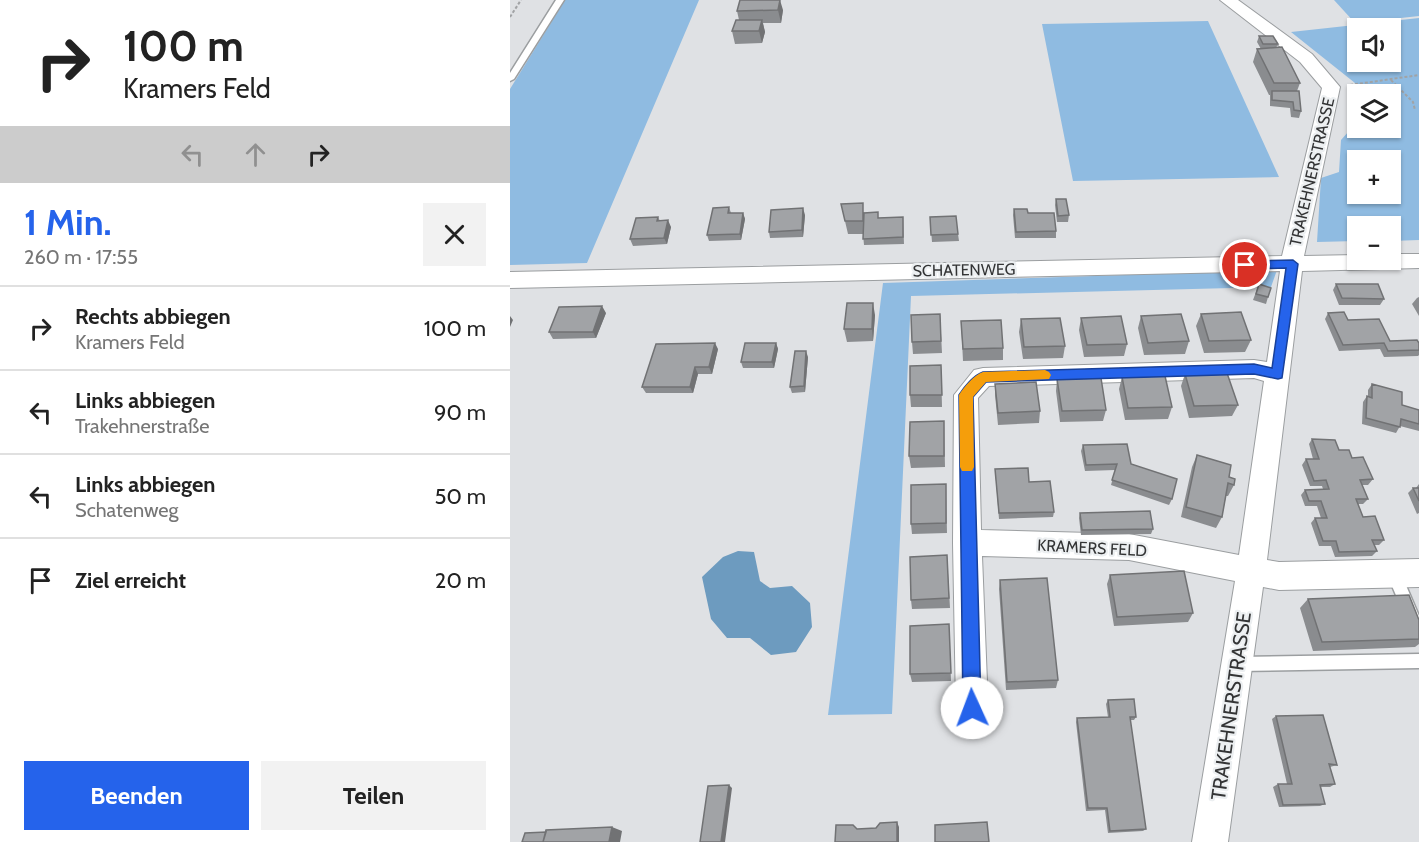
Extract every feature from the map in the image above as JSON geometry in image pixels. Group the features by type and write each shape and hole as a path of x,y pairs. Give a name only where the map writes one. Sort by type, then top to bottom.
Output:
{"street":[{"name":"TRAKEHNERSTRASSE","path":"1210,842 1251,570 1294,248 1331,87 1306,58 1228,0"},
{"name":"SCHATENWEG","path":"510,280 1419,261"},
{"path":"972,708 967,543 966,395 983,377 1254,369 1278,374"},
{"name":"KRAMERS FELD","path":"967,543 1130,547 1251,570"},
{"path":"1251,570 1279,576 1407,574"}],"lane":[{"path":"510,80 560,0"},
{"path":"1407,574 1419,633"},
{"path":"1237,664 1419,661"}],"path":[{"path":"510,17 521,0"},
{"path":"1331,87 1419,75"},
{"path":"1391,79 1413,102 1415,110"}],"shaded area":[{"path":"565,0 699,0 587,263 510,265 510,89"},
{"path":"1334,0 1419,0 1419,16 1350,18"},
{"path":"1419,18 1419,240 1401,241 1401,216 1347,216 1347,241 1317,242 1321,178 1339,172 1341,140 1347,133 1347,138 1401,138 1401,84 1355,83 1291,32 1347,26 1347,72 1401,72 1401,20"},
{"path":"1208,21 1279,177 1073,181 1042,24"},
{"path":"1277,270 1271,287 911,296 892,714 828,715 883,283"},
{"path":"738,551 754,552 760,581 770,588 792,586 810,603 812,627 796,652 771,655 750,638 727,638 711,619 702,577 723,557"}],"building":[{"path":"740,0 780,0 778,10 737,11"},
{"path":"736,20 762,20 759,31 732,31"},
{"path":"1259,36 1273,36 1278,44 1263,44"},
{"path":"1282,47 1300,83 1274,83 1257,49"},
{"path":"1272,91 1299,91 1301,111 1294,110 1293,102 1272,100"},
{"path":"1056,199 1066,199 1069,215 1058,216"},
{"path":"863,203 863,221 845,221 841,204"},
{"path":"729,207 728,213 743,213 740,234 707,235 713,208"},
{"path":"803,208 802,230 769,232 771,210"},
{"path":"1014,209 1027,209 1028,213 1054,213 1056,231 1016,232"},
{"path":"878,212 878,218 903,217 903,237 863,239 864,213"},
{"path":"956,216 958,234 931,235 930,217"},
{"path":"658,217 657,221 668,220 664,238 630,239 636,218"},
{"path":"1259,284 1271,288 1268,297 1256,294"},
{"path":"1336,284 1378,284 1384,299 1342,298"},
{"path":"847,303 873,303 872,329 844,329"},
{"path":"602,306 593,332 549,332 559,307"},
{"path":"1241,312 1251,340 1209,341 1201,314"},
{"path":"1344,312 1348,320 1379,319 1390,341 1417,340 1419,350 1388,351 1384,343 1343,345 1328,313"},
{"path":"940,314 941,341 912,342 911,315"},
{"path":"1181,314 1189,341 1148,343 1141,316"},
{"path":"1121,316 1127,344 1087,345 1081,318"},
{"path":"1060,318 1065,346 1024,347 1021,319"},
{"path":"1001,320 1003,348 963,349 961,321"},
{"path":"715,343 709,367 695,367 690,387 642,387 656,344"},
{"path":"745,343 776,343 772,362 741,362"},
{"path":"795,351 806,351 804,386 790,387"},
{"path":"941,365 942,395 910,395 910,366"},
{"path":"1227,373 1238,405 1194,406 1185,374"},
{"path":"1165,376 1172,407 1128,408 1122,377"},
{"path":"1101,378 1106,410 1062,411 1057,379"},
{"path":"1036,382 1040,411 998,413 995,384"},
{"path":"1372,384 1402,392 1402,405 1419,410 1419,424 1401,419 1400,427 1366,418 1367,396 1372,398"},
{"path":"944,421 944,456 909,456 910,422"},
{"path":"1312,439 1335,440 1339,450 1349,450 1352,458 1363,457 1373,479 1360,480 1368,499 1356,499 1363,517 1375,516 1384,540 1372,540 1377,551 1339,552 1336,541 1323,541 1315,518 1327,518 1321,501 1309,501 1305,490 1329,489 1326,480 1314,481 1306,459 1319,459"},
{"path":"1127,444 1131,464 1177,479 1172,499 1112,480 1117,464 1086,465 1083,445"},
{"path":"1197,455 1231,465 1229,477 1235,479 1234,485 1228,483 1222,517 1186,507"},
{"path":"1028,468 1029,482 1050,481 1054,512 999,513 995,469"},
{"path":"946,484 946,523 911,524 911,485"},
{"path":"1413,488 1419,488 1419,501"},
{"path":"1150,511 1153,529 1082,530 1080,513"},
{"path":"947,555 949,598 911,600 910,557"},
{"path":"1184,571 1193,613 1117,617 1110,575"},
{"path":"1047,578 1058,680 1007,682 1000,580"},
{"path":"1409,595 1419,620 1419,639 1322,642 1308,599"},
{"path":"949,624 951,673 910,674 910,626"},
{"path":"1134,699 1136,717 1130,717 1146,829 1110,831 1107,808 1088,808 1077,718 1110,717 1108,700"},
{"path":"1323,715 1337,765 1329,764 1335,784 1320,785 1325,804 1283,805 1278,784 1292,784 1276,716"},
{"path":"729,785 721,842 700,842 708,786"},
{"path":"897,822 897,842 835,842 836,825 853,825 857,829 876,828 880,823"},
{"path":"987,822 989,842 935,842 935,825"},
{"path":"612,827 609,842 543,842 546,830"},
{"path":"546,832 543,842 522,842 525,833"}],"slow traffic":[{"path":"967,467 966,395 983,377 1045,375"}],"route":[{"path":"972,708 967,543 966,395 983,377 1254,369 1278,374 1293,264 1245,265"}]}
